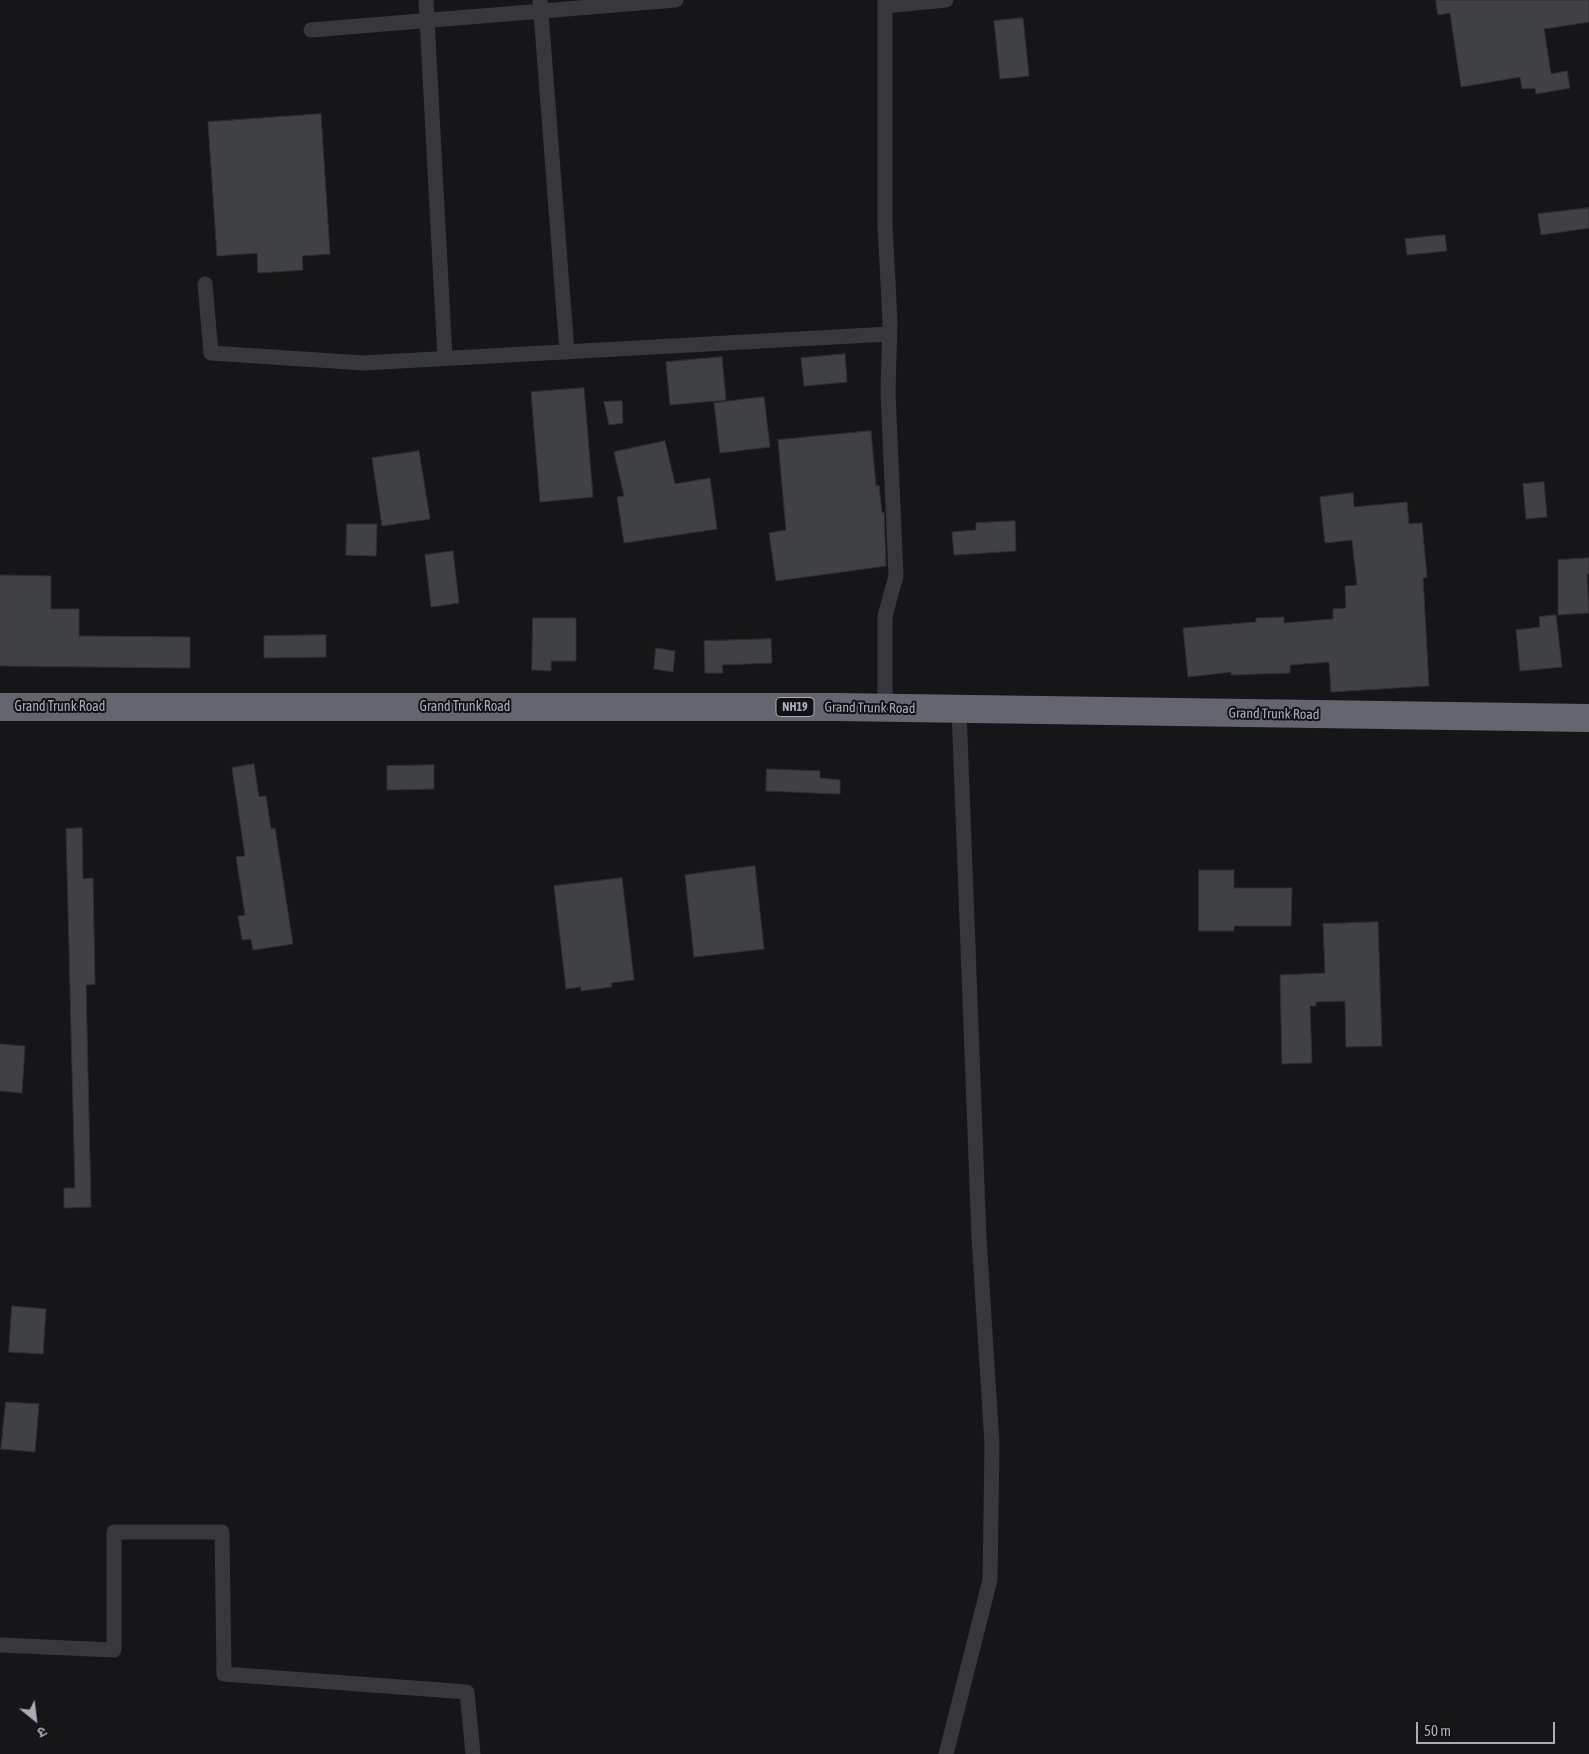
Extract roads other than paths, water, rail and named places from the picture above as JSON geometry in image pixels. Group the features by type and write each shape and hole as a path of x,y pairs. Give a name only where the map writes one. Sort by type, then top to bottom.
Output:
{"highway":[{"name":"Grand Trunk Road","path":"0,707 885,708 1589,718"}],"street":[{"path":"426,0 445,358"},
{"path":"311,30 427,20 541,6 676,0"},
{"path":"885,708 885,616 896,576 888,402 889,334 885,225 885,3 946,0"},
{"path":"541,6 567,352"},
{"path":"205,284 211,353 364,362 889,334"},
{"path":"946,1754 990,1580 992,1444 979,1238 959,709"},
{"path":"0,1645 114,1650 114,1532 222,1532 224,1674 467,1692 473,1754"}]}
